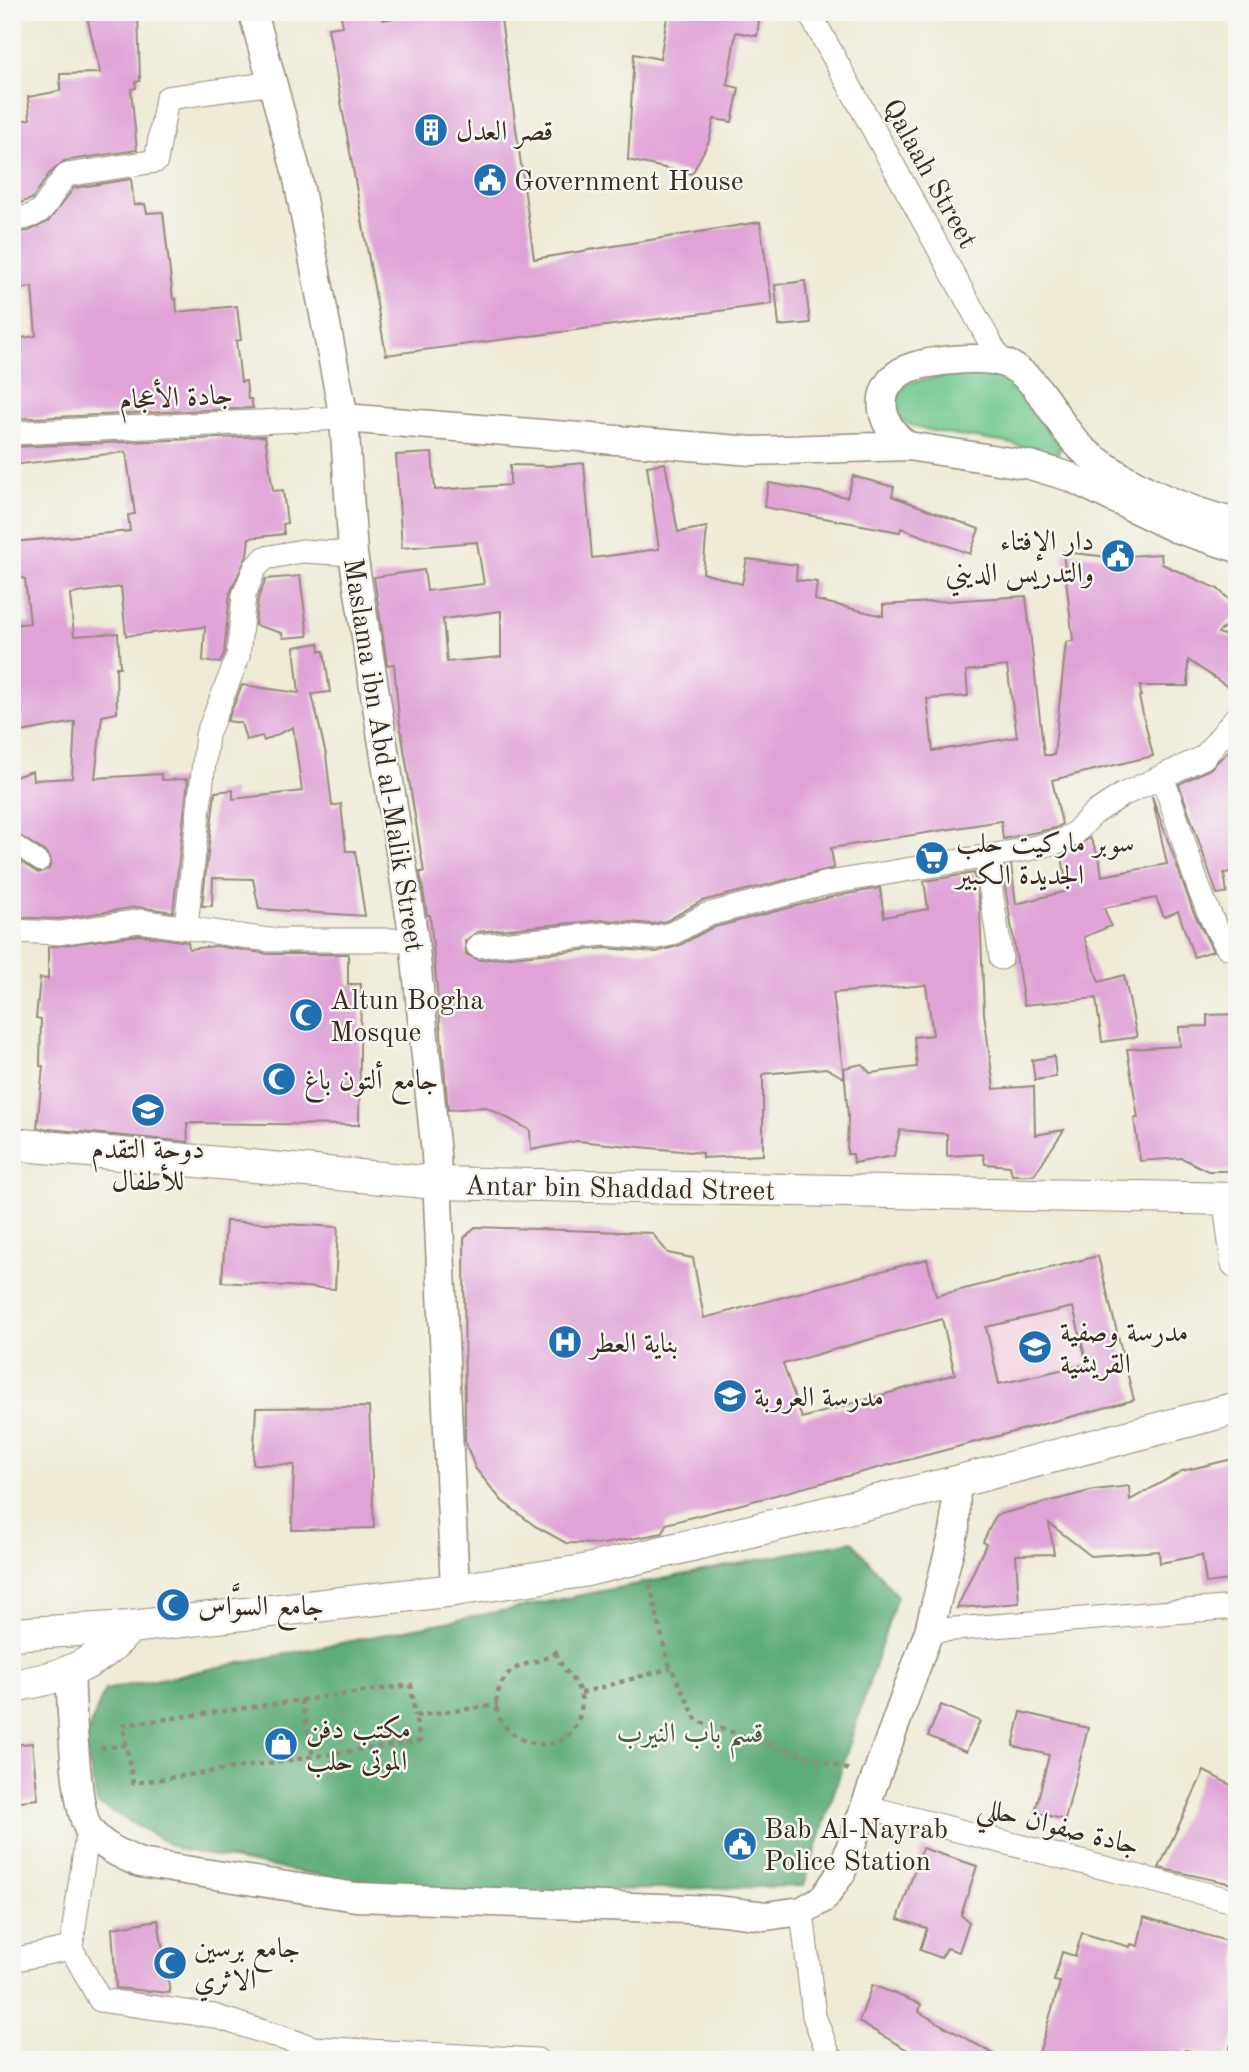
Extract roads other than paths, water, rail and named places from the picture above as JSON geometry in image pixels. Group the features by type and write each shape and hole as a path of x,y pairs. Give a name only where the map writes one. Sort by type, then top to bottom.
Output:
{"main road":[{"name":"Antar bin Shaddad Street","path":"12,1144 436,1183 1233,1199"},
{"path":"1233,1199 1237,1262"},
{"path":"12,1634 130,1627 455,1590 647,1558 956,1482 1237,1408"},
{"path":"12,1686 70,1673 103,1654 130,1627"}],"street":[{"name":"Maslama ibn Abd al-Malik Street","path":"253,12 297,174 344,418 353,554 414,940 436,1154 455,1590"},
{"name":"Qalaah Street","path":"809,12 1001,362"},
{"path":"12,219 29,219 48,205 60,182 67,175 156,161 167,98 273,83"},
{"path":"908,446 895,438 886,425 882,411 890,382 902,372 963,360 1001,362 1031,382 1087,453 1176,504 1237,523"},
{"path":"344,418 752,450 908,446 1030,465 1070,477 1175,528 1237,548"},
{"name":"جادة الأعجام","path":"12,433 344,418"},
{"path":"1070,477 1087,453"},
{"path":"186,926 207,735 238,656 244,595 255,568 265,558 302,551 353,554"},
{"path":"478,946 605,934 653,937 671,934 706,915 828,883 986,857 1061,841 1075,833 1093,814 1122,795 1204,757 1237,716"},
{"path":"1162,777 1190,863 1216,929 1227,947"},
{"path":"12,842 40,862"},
{"path":"986,857 1001,958"},
{"path":"12,931 60,933 140,921 269,940 414,940"},
{"path":"88,1829 110,1850 140,1863 356,1897 716,1910 766,1916 802,1911 824,1898 841,1873 867,1807 929,1631 955,1528 956,1482"},
{"path":"929,1631 1237,1607"},
{"path":"70,1673 81,1803 88,1829 71,1948 100,2000 215,2016 314,2048 352,2054 537,2060"},
{"name":"جادة صفوان حللي","path":"867,1807 1237,1902"},
{"path":"802,1911 814,2016 824,2055"},
{"path":"12,1960 71,1948"}],"place":[{"name":"قصر العدل","path":"431,130"},
{"name":"Government House","path":"490,180"},
{"name":"دار الإفتاء والتدريس الديني","path":"1118,556"},
{"name":"سوبر ماركيت حلب الجديدة الكبير","path":"932,858"},
{"name":"Altun Bogha Mosque","path":"306,1015"},
{"name":"جامع ألتون باغ","path":"279,1079"},
{"name":"دوحة التقدم للأطفال","path":"148,1110"},
{"name":"بناية العطر","path":"565,1342"},
{"name":"مدرسة وصفية القريشية","path":"1035,1347"},
{"name":"مدرسة العروبة","path":"730,1396"},
{"name":"جامع السوَّاس","path":"173,1605"},
{"name":"مكتب دفن الموتى حلب","path":"281,1744"},
{"name":"Bab Al-Nayrab Police Station","path":"740,1844"},
{"name":"جامع برسين الاثري","path":"170,1963"}],"park label":[{"name":"قسم باب النيرب","path":"690,1732"}]}
